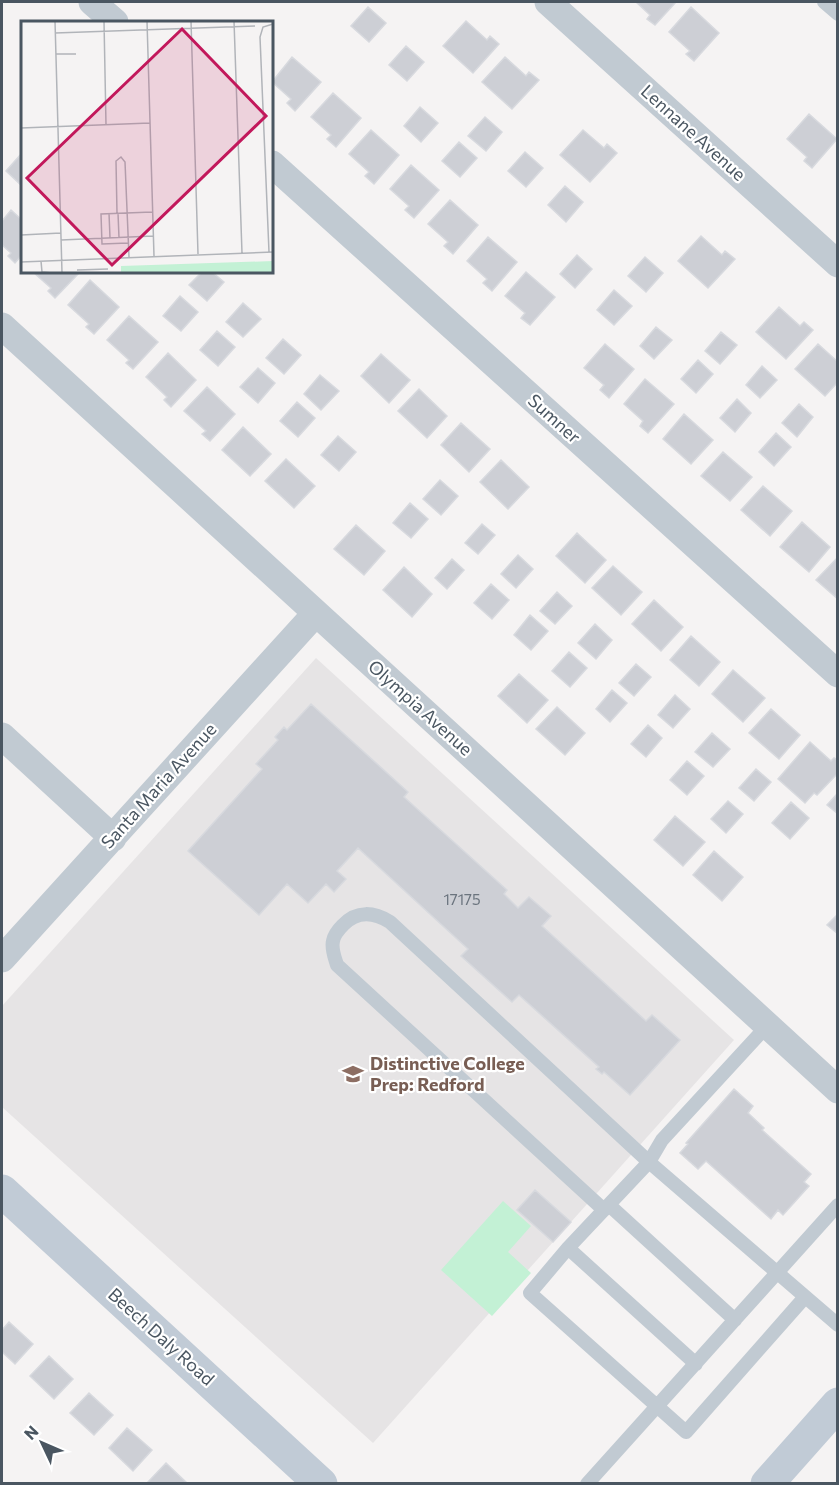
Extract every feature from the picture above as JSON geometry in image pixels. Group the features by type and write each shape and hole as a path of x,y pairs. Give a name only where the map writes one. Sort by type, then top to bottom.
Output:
{"main road":[{"name":"Beech Daly Road","path":"2,1191 321,1484"},
{"path":"767,1484 837,1404"}],"street":[{"path":"92,2 114,21"},
{"name":"Lennane Avenue","path":"548,2 837,264"},
{"name":"Sumner","path":"273,165 837,674"},
{"name":"Olympia Avenue","path":"2,326 837,1090"},
{"name":"Santa Maria Avenue","path":"2,959 316,613"},
{"path":"2,736 112,838"}],"lane":[{"path":"824,2 837,14"},
{"path":"735,1320 606,1208 337,965 333,941 338,930 347,921 357,914 369,913 381,916 390,922 649,1162 837,1325"},
{"path":"767,1026 662,1140 649,1162 568,1248 530,1293 686,1432 805,1297"},
{"path":"588,1484 837,1205"},
{"path":"568,1248 696,1364"}],"shaded area":[{"name":"Distinctive College Prep: Redford","path":"316,658 734,1040 373,1443 2,1107 2,1006"}],"green space":[{"path":"503,1201 531,1226 508,1252 531,1273 492,1316 441,1270"}],"building":[{"path":"636,2 676,2 655,25 647,19 650,15"},
{"path":"368,7 386,23 369,42 351,26"},
{"path":"691,7 719,33 694,61 686,54 690,51 669,32"},
{"path":"466,21 487,40 490,36 499,44 473,73 443,46"},
{"path":"406,46 424,62 407,81 389,65"},
{"path":"292,57 321,82 295,111 287,103 291,99 273,81"},
{"path":"505,57 526,76 529,72 539,80 512,109 482,82"},
{"path":"333,93 361,118 336,147 327,139 331,135 311,117"},
{"path":"420,107 438,123 421,142 404,126"},
{"path":"809,114 837,139 812,168 804,161 807,157 787,139"},
{"path":"485,117 502,132 486,151 468,136"},
{"path":"371,130 399,155 374,184 365,176 369,172 349,154"},
{"path":"583,130 604,148 607,144 617,153 590,182 560,155"},
{"path":"459,142 477,158 460,177 442,161"},
{"path":"525,152 543,168 526,187 508,171"},
{"path":"21,154 21,185 6,171"},
{"path":"411,165 439,190 414,218 405,210 409,206 390,189"},
{"path":"565,186 583,202 566,222 548,205"},
{"path":"450,200 478,225 453,254 444,246 448,242 428,224"},
{"path":"11,210 21,219 21,256 15,263 8,256 11,253 2,245 2,221"},
{"path":"701,236 722,255 725,251 735,259 708,288 678,261"},
{"path":"488,237 517,262 492,291 483,283 487,279 467,261"},
{"path":"577,255 592,269 575,288 560,274"},
{"path":"645,257 663,273 646,292 628,276"},
{"path":"526,272 555,297 530,325 521,318 525,313 505,296"},
{"path":"34,273 79,273 55,298 48,291 51,288"},
{"path":"201,273 213,273 224,282 207,301 189,285"},
{"path":"90,280 119,307 94,334 86,327 89,324 68,305"},
{"path":"614,290 632,306 614,325 597,310"},
{"path":"180,296 198,312 181,331 163,316"},
{"path":"243,303 261,319 243,337 226,322"},
{"path":"779,307 800,326 804,322 813,330 786,359 756,332"},
{"path":"129,316 158,342 133,369 126,363 129,360 107,340"},
{"path":"656,327 672,340 654,359 640,346"},
{"path":"217,331 235,347 218,366 200,350"},
{"path":"721,332 737,345 720,364 705,351"},
{"path":"283,339 301,355 284,374 266,358"},
{"path":"605,344 634,369 609,398 600,390 604,385 584,368"},
{"path":"818,344 838,362 838,382 825,396 795,369"},
{"path":"168,353 196,380 171,407 164,400 167,397 146,377"},
{"path":"381,354 410,380 389,403 361,376"},
{"path":"698,360 713,374 696,393 681,379"},
{"path":"762,366 777,380 760,398 746,385"},
{"path":"258,368 275,383 258,403 240,387"},
{"path":"320,375 339,391 321,410 304,394"},
{"path":"645,379 674,404 648,433 640,426 643,421 624,404"},
{"path":"207,387 235,414 210,441 202,434 206,431 184,411"},
{"path":"419,389 447,416 427,438 398,411"},
{"path":"737,399 751,413 735,432 720,418"},
{"path":"297,402 315,418 298,437 280,421"},
{"path":"799,404 813,417 797,437 782,423"},
{"path":"684,414 713,440 691,464 663,439"},
{"path":"461,423 490,449 469,472 441,445"},
{"path":"243,427 271,454 250,476 222,450"},
{"path":"776,433 791,447 774,466 759,452"},
{"path":"338,436 356,452 339,471 321,455"},
{"path":"723,452 752,477 730,501 701,476"},
{"path":"286,459 315,486 294,508 265,481"},
{"path":"501,460 529,487 508,509 480,482"},
{"path":"440,480 458,496 441,515 423,499"},
{"path":"763,486 792,511 770,536 741,510"},
{"path":"410,503 428,519 411,538 393,523"},
{"path":"802,522 830,547 809,572 780,547"},
{"path":"482,524 495,535 478,554 465,543"},
{"path":"356,525 385,551 364,575 334,549"},
{"path":"577,533 606,560 585,583 556,556"},
{"path":"518,555 533,569 516,588 501,574"},
{"path":"838,557 838,599 816,580"},
{"path":"452,559 464,570 447,589 435,578"},
{"path":"613,566 642,592 621,615 592,588"},
{"path":"404,567 432,594 412,617 383,590"},
{"path":"491,584 509,600 492,619 474,603"},
{"path":"557,592 572,606 555,624 540,611"},
{"path":"654,600 683,627 661,651 632,624"},
{"path":"530,615 548,631 531,650 514,635"},
{"path":"595,624 612,640 596,659 578,643"},
{"path":"691,636 720,662 699,686 670,660"},
{"path":"569,652 587,668 570,687 552,671"},
{"path":"636,664 651,677 634,696 619,683"},
{"path":"733,670 765,698 743,722 712,694"},
{"path":"519,674 548,700 527,723 498,696"},
{"path":"612,690 627,703 610,722 596,709"},
{"path":"675,695 690,709 673,728 658,715"},
{"name":"Distinctive College Prep: Redford","path":"311,704 408,792 404,797 507,890 504,894 518,908 529,897 551,916 542,926 646,1021 652,1015 680,1040 630,1095 604,1072 602,1074 596,1069 599,1067 519,995 512,1002 461,956 468,949 358,848 337,871 346,879 334,892 326,884 308,903 287,884 259,915 188,851 262,769 256,764 278,740 275,737 284,727 287,730"},
{"path":"557,707 585,733 565,755 536,729"},
{"path":"771,709 800,735 779,759 749,733"},
{"path":"648,725 662,738 646,757 631,744"},
{"path":"712,733 730,749 713,767 695,752"},
{"path":"810,742 831,761 834,758 838,760 838,773 817,795 814,793 805,803 778,779"},
{"path":"687,761 704,776 687,795 670,780"},
{"path":"756,769 771,782 754,801 739,788"},
{"path":"838,793 838,814 827,805"},
{"path":"728,801 743,814 726,833 711,819"},
{"path":"791,802 809,818 790,839 772,823"},
{"path":"675,816 705,842 683,866 654,840"},
{"path":"714,851 743,877 722,901 693,875"},
{"path":"838,914 838,934 827,925"},
{"path":"734,1089 753,1106 748,1113 764,1128 762,1130 811,1174 804,1182 809,1186 783,1215 778,1210 771,1219 706,1161 698,1169 680,1153 688,1144 686,1143"},
{"path":"535,1190 571,1222 553,1242 517,1210"},
{"path":"9,1322 33,1344 15,1364 2,1352 2,1330"},
{"path":"49,1356 73,1379 54,1399 30,1376"},
{"path":"89,1393 113,1415 94,1435 70,1413"},
{"path":"127,1428 152,1450 133,1471 109,1448"},
{"path":"166,1463 188,1484 147,1483"}],"place":[{"name":"Distinctive College Prep: Redford","path":"353,1074"}]}
